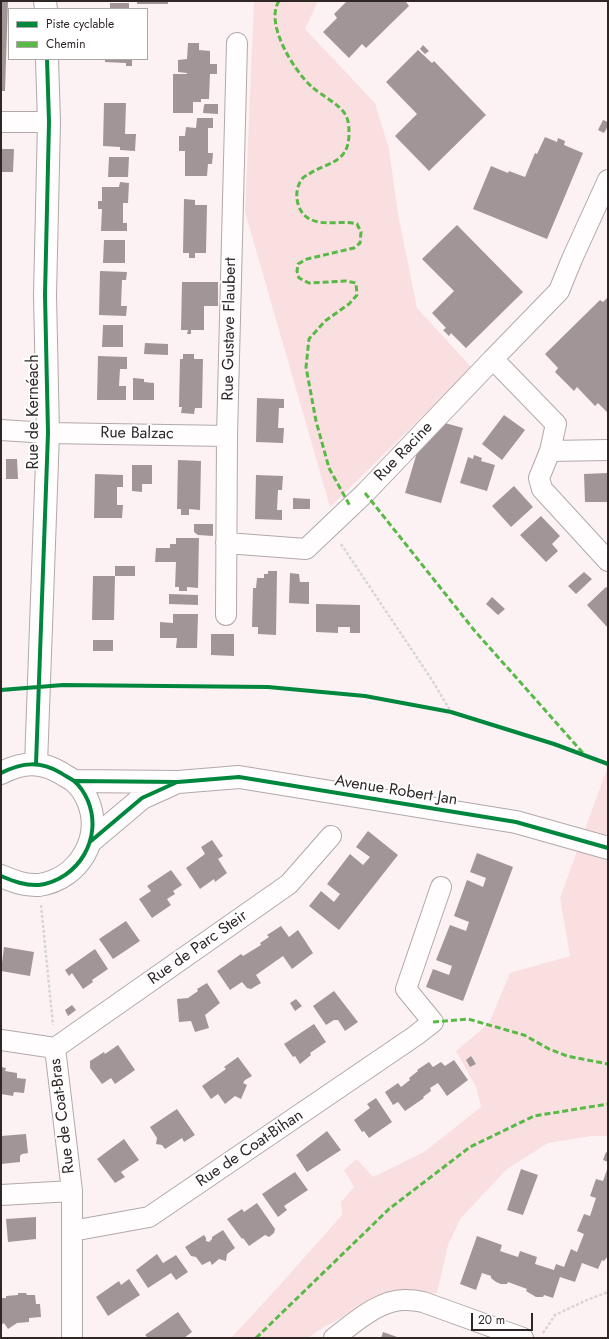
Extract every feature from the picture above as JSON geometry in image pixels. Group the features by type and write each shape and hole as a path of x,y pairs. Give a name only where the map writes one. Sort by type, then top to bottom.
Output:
{"main road":[{"name":"Rue de Kernéach","path":"36,764 48,433 45,295 49,122 47,60"},
{"path":"1,773 18,766 36,764 49,766 75,781 85,794 91,809 93,825 91,841 83,857 71,871 56,880 38,885 19,884 1,876"},
{"name":"Avenue Robert Jan","path":"75,781 178,782 239,777 516,822 608,848"},
{"name":"Avenue Robert Jan","path":"91,841 142,798 178,782"}],"street":[{"name":"Rue Gustave Flaubert","path":"226,615 227,436 237,43"},
{"path":"1,122 49,122"},
{"name":"Rue Racine","path":"226,543 306,549 365,493 559,291 608,180"},
{"path":"493,359 556,424 550,451 538,478 542,489 608,561"},
{"name":"Rue Balzac","path":"1,430 48,433 227,436"},
{"path":"550,451 608,450"},
{"name":"Rue de Parc Steir","path":"55,1048 289,884 331,836"},
{"name":"Rue de Coat-Bihan","path":"72,1231 149,1217 415,1036 433,1022 406,989 441,887"},
{"name":"Rue de Coat-Bras","path":"1,1040 55,1048 72,1191 70,1337"},
{"name":"Rue de Coat-Bras","path":"1,1195 72,1191"},
{"path":"334,1338 378,1307 394,1301 406,1299 423,1302 523,1338"}],"path":[{"path":"330,526 432,680 451,712"},
{"path":"443,711 458,714"},
{"path":"38,885 55,1048"},
{"path":"540,1338 555,1315 608,1292"}],"shaded area":[{"path":"254,1 318,1 305,29 375,103 389,149 398,214 417,308 472,368 330,507 245,212"},
{"path":"608,766 608,1136 592,1136 548,1143 507,1169 461,1218 448,1245 437,1293 373,1300 321,1329 308,1338 231,1338 342,1215 341,1202 354,1187 344,1170 357,1159 373,1177 424,1152 481,1107 476,1087 456,1051 489,1023 510,973 570,956 560,898"}],"building":[{"path":"1,1 8,1 5,91 1,91"},
{"path":"137,1 168,1 168,4 137,4"},
{"path":"347,1 407,1 406,2 409,6 366,48 362,44 349,58 323,32 337,18 334,14"},
{"path":"110,3 129,3 129,8 110,8"},
{"path":"188,43 199,43 199,50 210,51 210,64 217,64 217,74 210,74 209,99 201,99 201,102 193,102 193,113 173,113 173,74 187,74 178,72 178,60 187,59"},
{"path":"423,45 429,51 425,54 420,49"},
{"path":"418,50 432,63 434,61 486,115 429,171 395,136 417,114 386,82"},
{"path":"105,60 132,60 132,66 126,66 126,63 105,62"},
{"path":"104,103 126,103 125,134 136,134 135,151 120,150 120,147 103,146"},
{"path":"205,104 218,104 218,114 203,113"},
{"path":"197,118 213,118 213,128 208,128 208,153 213,153 212,164 208,164 207,176 185,176 185,151 179,151 179,136 185,136 186,127 196,128"},
{"path":"603,120 608,122 608,126 604,133 598,130"},
{"path":"545,137 557,142 558,138 565,141 564,145 583,153 547,239 473,209 491,166 508,173 509,171 525,177 535,153 537,154"},
{"path":"1,149 14,149 13,172 1,172"},
{"path":"109,157 129,157 128,177 108,177"},
{"path":"120,182 129,183 128,203 123,203 123,223 127,223 127,231 101,231 102,209 98,209 98,201 102,201 102,187 119,187"},
{"path":"184,199 195,200 195,205 207,205 206,253 195,253 195,258 189,258 189,253 183,253"},
{"path":"457,225 523,292 466,348 451,333 449,336 443,330 446,328 432,313 454,291 422,259"},
{"path":"104,240 125,240 125,263 103,263"},
{"path":"100,271 127,272 126,280 122,280 121,306 127,306 126,316 99,315"},
{"path":"182,282 218,282 218,306 204,306 204,330 191,330 191,334 187,334 188,330 181,330"},
{"path":"608,297 608,413 598,403 595,406 577,387 574,391 555,372 558,368 545,354 600,300 603,302"},
{"path":"103,325 123,325 123,347 102,347"},
{"path":"145,343 168,344 168,355 144,354"},
{"path":"183,354 194,354 194,359 203,359 202,408 195,408 194,414 181,413 182,407 179,407 180,359 183,359"},
{"path":"98,356 127,357 127,369 120,369 119,386 126,386 126,400 97,400"},
{"path":"133,378 144,379 144,382 154,383 154,400 133,400"},
{"path":"257,398 284,399 284,408 279,408 278,428 284,428 283,443 256,442"},
{"path":"504,415 525,430 502,460 482,444"},
{"path":"445,423 463,428 441,503 405,493 418,449"},
{"path":"474,455 482,458 481,461 495,465 487,491 460,483 468,457 473,459"},
{"path":"6,459 17,459 18,479 6,479"},
{"path":"178,460 201,461 200,510 189,509 189,515 181,515 181,509 177,509"},
{"path":"132,465 152,465 152,484 142,484 142,492 132,491"},
{"path":"608,473 608,502 585,502 584,474"},
{"path":"95,474 123,475 123,487 117,487 117,505 123,505 122,518 94,518"},
{"path":"256,475 283,476 282,490 278,490 277,510 282,510 282,520 255,519"},
{"path":"514,486 533,507 511,527 492,506"},
{"path":"293,498 310,499 310,509 293,509"},
{"path":"541,516 560,536 552,544 558,551 546,562 520,535"},
{"path":"194,524 213,524 213,536 198,535 194,532"},
{"path":"176,538 199,538 198,588 187,587 187,591 179,591 179,587 175,587 176,562 155,562 156,548 170,548 170,544 176,544"},
{"path":"115,566 135,566 135,576 115,576"},
{"path":"268,571 277,571 276,635 258,634 258,627 252,627 253,588 256,588 257,578 264,578 264,574 268,574"},
{"path":"584,572 592,579 576,594 568,586"},
{"path":"290,573 299,574 300,582 309,582 309,604 289,603"},
{"path":"93,576 115,576 114,620 92,620"},
{"path":"606,587 608,588 608,628 587,605"},
{"path":"169,594 198,595 198,605 169,604"},
{"path":"492,597 505,609 498,615 486,604"},
{"path":"316,604 360,605 360,633 350,633 350,627 338,627 338,633 316,632"},
{"path":"173,614 198,614 197,648 176,648 177,638 160,638 160,622 173,623"},
{"path":"211,634 234,634 234,656 211,655"},
{"path":"93,640 113,640 113,651 93,651"},
{"path":"368,831 398,855 339,930 309,906 321,891 334,902 340,894 327,884 350,854 363,865 370,857 356,847"},
{"path":"212,840 223,856 218,859 227,873 215,882 214,879 200,889 186,868 205,854 201,847"},
{"path":"477,853 513,867 463,1001 426,987 433,969 449,975 452,966 436,960 450,925 466,931 469,922 454,916 467,880 483,887 486,878 470,872"},
{"path":"171,870 182,885 173,891 175,894 167,899 171,905 152,918 139,899 151,891 147,886"},
{"path":"126,921 140,941 113,959 99,939"},
{"path":"281,926 289,937 298,930 313,953 292,969 283,956 256,975 261,983 251,989 247,988 242,982 230,990 217,971 241,954 243,956 261,945 260,943 269,937 267,935"},
{"path":"4,947 34,952 30,976 1,971"},
{"path":"95,949 108,969 92,980 93,982 83,989 72,973 69,976 65,970"},
{"path":"207,983 220,1003 205,1015 209,1028 195,1032 191,1021 179,1022 177,999 188,998 198,991 197,989"},
{"path":"334,991 358,1022 345,1031 338,1020 334,1020 326,1025 313,1006"},
{"path":"296,999 302,1006 295,1011 290,1003"},
{"path":"72,1005 76,1010 68,1016 65,1010"},
{"path":"314,1024 326,1042 310,1053 311,1055 300,1064 284,1044"},
{"path":"118,1045 135,1070 115,1084 111,1078 102,1084 90,1068 90,1061 104,1052 105,1054"},
{"path":"471,1056 476,1064 470,1067 466,1060"},
{"path":"238,1057 252,1076 243,1083 247,1085 241,1099 235,1096 225,1104 218,1094 211,1099 202,1086 226,1069 224,1067"},
{"path":"454,1060 468,1080 447,1096 438,1083 430,1088 431,1091 423,1097 424,1098 405,1111 398,1102 393,1105 385,1092 398,1083 401,1087 410,1080 409,1078 418,1071 417,1070 429,1062 433,1067 441,1062 445,1066"},
{"path":"1,1067 6,1068 5,1071 17,1073 17,1078 26,1079 24,1093 14,1092 13,1096 1,1094"},
{"path":"376,1098 392,1122 369,1138 364,1131 362,1132 354,1120 370,1108 367,1104"},
{"path":"177,1109 195,1135 184,1142 182,1138 165,1149 162,1145 156,1144 157,1138 150,1127"},
{"path":"327,1131 341,1150 307,1172 296,1155"},
{"path":"26,1134 28,1153 20,1156 20,1162 1,1164 1,1136"},
{"path":"124,1139 139,1160 121,1172 125,1177 115,1183 97,1159"},
{"path":"606,1152 608,1153 608,1162 603,1160"},
{"path":"608,1167 608,1256 604,1261 602,1260 598,1269 582,1263 575,1282 560,1277 553,1298 544,1295 543,1297 536,1297 526,1291 527,1289 508,1282 507,1284 501,1284 491,1278 491,1276 482,1273 476,1290 460,1284 477,1236 502,1245 500,1251 518,1257 520,1251 537,1257 535,1264 554,1270 556,1264 564,1267 571,1249 577,1252 584,1234 577,1231 584,1214 590,1216 596,1198 590,1196 596,1179 603,1181"},
{"path":"521,1169 538,1175 523,1215 507,1210"},
{"path":"295,1172 308,1190 284,1206 287,1210 278,1217 262,1194"},
{"path":"257,1203 275,1229 274,1233 269,1237 265,1235 249,1246 227,1219 242,1209 244,1212"},
{"path":"36,1217 36,1239 8,1242 6,1219"},
{"path":"223,1230 235,1248 227,1254 226,1261 219,1259 212,1265 210,1261 202,1265 196,1257 191,1256 185,1247 204,1235 206,1241 209,1242 212,1237"},
{"path":"157,1254 163,1263 176,1255 188,1272 176,1280 171,1273 148,1288 136,1270"},
{"path":"129,1279 140,1295 108,1316 96,1297 119,1281 121,1285"},
{"path":"18,1293 35,1295 36,1304 40,1304 41,1317 29,1318 29,1322 17,1323 8,1329 4,1323 1,1325 1,1298 18,1295"},
{"path":"178,1312 192,1332 184,1338 148,1338 145,1335"},
{"path":"383,1332 400,1338 381,1338"}],"marked path":[{"path":"279,1 275,11 275,22 278,34 290,59 312,87 342,110 346,116 348,124 348,145 345,152 335,161 303,178 299,184 297,196 303,213 312,220 323,223 357,224 361,232 360,243 354,248 307,259 298,264 297,271 299,278 309,283 346,281 356,283 357,295 349,304 325,321 309,339 306,367 316,421 329,468 350,506"},
{"path":"365,493 474,630 583,753"},
{"path":"433,1022 468,1019 524,1035 549,1049 567,1056 608,1064"},
{"path":"256,1338 389,1209 470,1147 534,1116 608,1104"}],"cycle path":[{"path":"36,764 48,433 45,295 49,122 47,60"},
{"path":"1,690 63,685 268,687 365,696 451,712 554,744 608,764"},
{"path":"1,773 9,769 31,764 46,766 53,769 76,783 84,793 92,815 90,842 84,855 76,866 66,875 39,885 24,884 1,876"},
{"path":"75,781 178,782 239,777 516,822 608,848"},
{"path":"91,841 142,798 175,783"}]}
